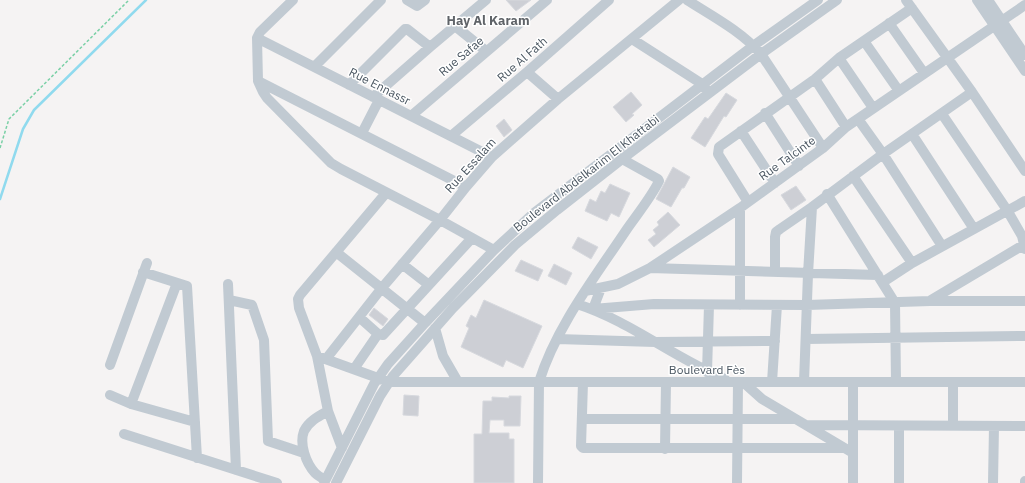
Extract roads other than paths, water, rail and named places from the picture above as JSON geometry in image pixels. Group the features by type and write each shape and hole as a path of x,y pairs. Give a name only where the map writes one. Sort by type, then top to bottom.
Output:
{"street":[{"path":"293,0 260,32 257,38 258,81 267,98 331,163 494,250"},
{"path":"314,67 381,0"},
{"path":"407,0 417,6 425,0"},
{"path":"362,133 376,99 430,47 486,0"},
{"name":"Rue Safae","path":"410,116 547,0"},
{"name":"Rue Al Fath","path":"451,136 609,0"},
{"name":"Rue Essalam","path":"322,357 360,317 381,289 440,220 466,186 492,157 558,99 679,0"},
{"path":"687,0 753,46 761,54 823,148"},
{"name":"Boulevard Abdelkarim El Khattabi","path":"706,89 753,46 818,0"},
{"name":"Boulevard Abdelkarim El Khattabi","path":"324,482 378,378 393,358 494,250 534,213 619,155 706,89 761,54 837,0"},
{"path":"977,0 1025,55"},
{"path":"988,0 998,24 1025,71"},
{"path":"740,305 740,272 744,205 717,152 720,145 815,79 839,58 890,23 909,4 972,92 1025,171"},
{"name":"Rue Talcinte","path":"585,291 601,288 632,278 650,268 775,184 823,148 846,127 1025,5"},
{"path":"890,23 924,73"},
{"path":"455,26 486,51"},
{"path":"349,85 404,29 407,29 430,47"},
{"name":"Rue Ennassr","path":"257,38 492,157"},
{"path":"632,38 706,89"},
{"path":"864,41 898,91"},
{"path":"839,58 873,108"},
{"path":"527,72 558,99"},
{"path":"815,79 846,127"},
{"path":"258,81 466,186"},
{"path":"775,272 776,232 883,154 972,92"},
{"path":"765,113 799,166"},
{"path":"942,114 1008,210 1022,236 1025,249"},
{"path":"858,119 883,154 942,246"},
{"path":"741,131 775,184"},
{"path":"912,134 974,229"},
{"path":"538,483 539,382 544,366 557,339 585,291 659,181 619,155"},
{"name":"Boulevard Abdelkarim El Khattabi","path":"336,483 380,396 402,365 502,258 619,155"},
{"path":"853,176 912,263"},
{"path":"342,448 328,411 322,357 299,308 298,299 386,193"},
{"path":"827,194 895,303 896,382"},
{"path":"650,268 775,272 880,279 1025,201"},
{"path":"804,382 812,207"},
{"path":"360,317 378,334 383,335 472,238"},
{"path":"930,301 1025,244"},
{"path":"336,252 425,324"},
{"path":"402,264 429,285"},
{"path":"110,366 145,268 187,286 197,458"},
{"path":"131,404 177,283"},
{"path":"228,284 236,470"},
{"path":"593,309 601,288"},
{"path":"229,300 252,304 264,340 268,441 304,453"},
{"path":"593,309 654,304 808,305 930,301 1025,301"},
{"path":"577,304 593,309 707,372 737,382 762,399 853,454"},
{"path":"707,372 709,305"},
{"path":"772,382 777,305"},
{"path":"435,328 443,356 458,382"},
{"path":"354,369 378,334"},
{"path":"806,339 1025,336"},
{"path":"557,339 655,342 775,341"},
{"name":"Boulevard Fès","path":"322,357 389,382 1025,382"},
{"path":"583,382 581,446 583,448 842,448"},
{"path":"665,449 666,382"},
{"path":"737,382 737,483"},
{"path":"853,382 853,483"},
{"path":"953,382 953,426"},
{"path":"110,395 131,404 195,422"},
{"path":"324,482 315,473 304,453 303,444 304,432 314,418 328,411"},
{"path":"582,419 795,419"},
{"path":"806,425 1025,426"},
{"path":"899,426 899,483"},
{"path":"993,483 994,426"},
{"path":"124,434 277,483"}],"waterway":[{"path":"0,199 23,129 34,110 146,0"}],"district":[{"name":"Hay Al Karam","path":"488,20"}]}
